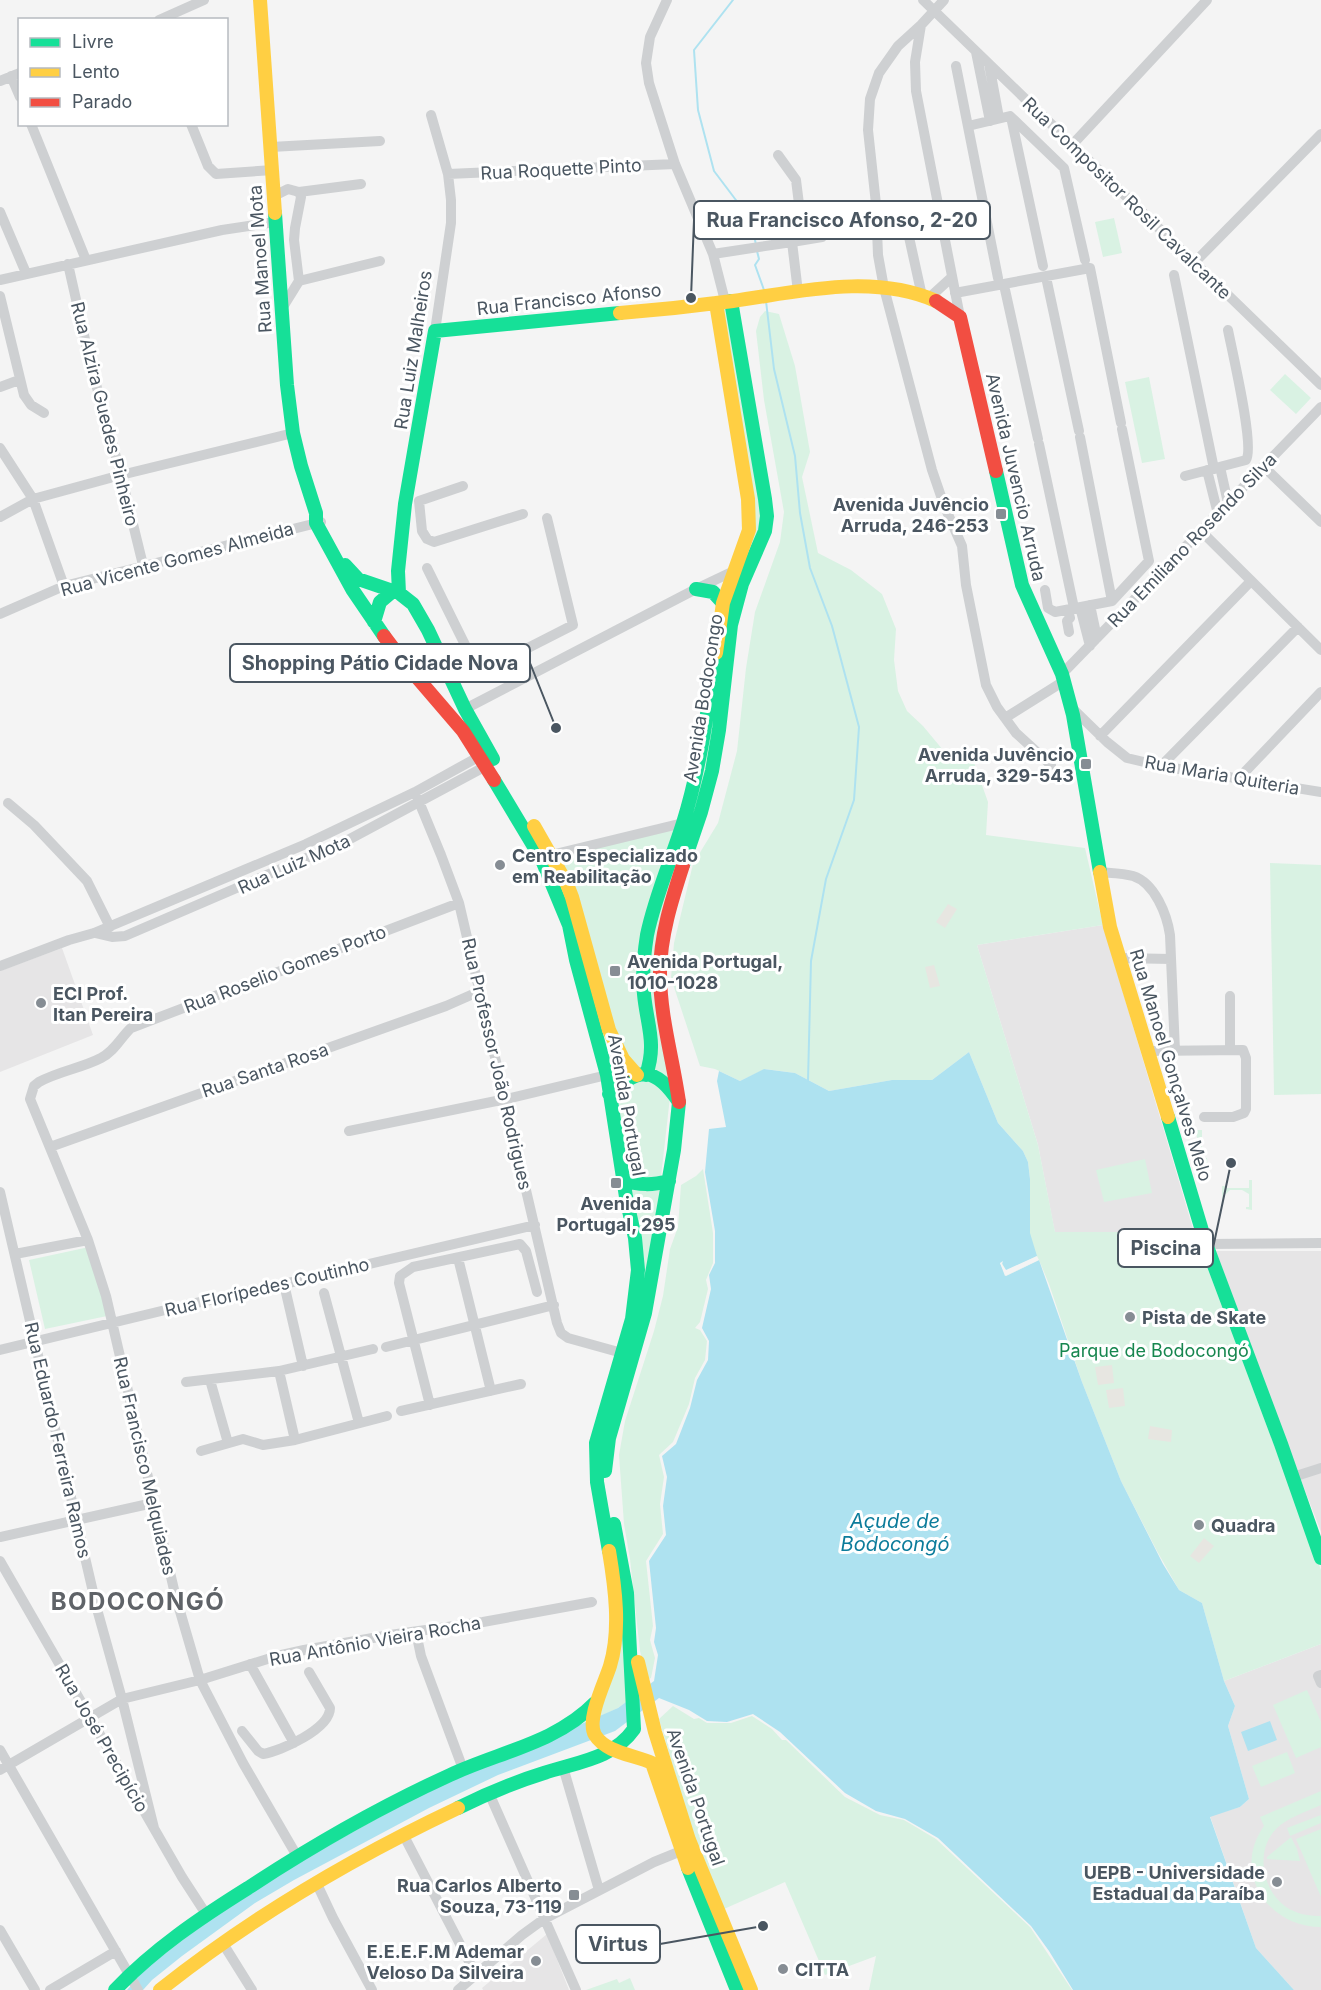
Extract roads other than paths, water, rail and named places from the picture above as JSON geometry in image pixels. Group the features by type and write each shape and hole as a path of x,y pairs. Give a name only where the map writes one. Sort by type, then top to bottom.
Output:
{"main road":[{"name":"Rua Manoel Mota","path":"260,0 287,385 293,433 318,519"},
{"name":"Rua Francisco Afonso","path":"435,331 863,287 903,290 948,307 960,317"},
{"name":"Avenida Bodocongo","path":"641,1075 651,1060 652,1045 644,994 644,967 648,937 660,885 691,794 710,696 723,603 746,542 750,514 724,302"},
{"name":"Avenida Bodocongo","path":"679,1102 676,1075 661,1003 659,979 661,953 667,920 707,789 721,717 731,624 736,602 742,582 764,537 767,511 724,302"},
{"name":"Avenida Juvencio Arruda","path":"960,317 1022,585 1063,678"},
{"name":"Rua Luiz Malheiros","path":"396,592 412,503 435,331"},
{"name":"Avenida Portugal","path":"318,519 347,567 358,579 396,592 413,604 485,746 551,855 572,897 609,1030 623,1059 641,1075 664,1082 679,1102 669,1180 645,1313 606,1452 606,1486 621,1552 638,1689 634,1729 614,1745"},
{"name":"Avenida Portugal","path":"318,519 338,565 374,622 402,660 463,731 483,761 542,860 562,906 607,1075 622,1179 635,1238 638,1270 632,1319 596,1443 596,1489 608,1542 616,1608 613,1655 608,1676 592,1717 593,1732 652,1763 737,1990"},
{"path":"696,589 713,592 723,603"},
{"path":"374,622 380,602 396,592"},
{"path":"402,660 421,657 435,646"},
{"name":"Rua Manoel Gonçalves Melo","path":"1063,678 1071,707 1107,914 1206,1244 1321,1558"},
{"path":"609,1094 624,1081 641,1075"},
{"path":"622,1179 645,1185 669,1180"},
{"name":"Avenida Portugal","path":"638,1689 655,1732 686,1849 750,1990"},
{"path":"115,1990 153,1953 206,1914 297,1856 463,1769 554,1735 582,1717 598,1698"},
{"path":"160,1990 222,1942 316,1882 403,1834 489,1793 599,1757 614,1745"}],"street":[{"path":"164,18 204,0"},
{"name":"Avenida Bodocongo","path":"667,0 650,37 646,63 649,83 675,164 713,254 724,302"},
{"name":"Rua Compositor Rosil Cavalcante","path":"923,0 1321,385"},
{"path":"944,0 898,46 885,63 870,99 868,130 876,204 878,255 884,288 932,470 962,546 966,585 986,685 1016,733 1051,765"},
{"path":"1072,145 1207,0"},
{"path":"921,25 915,62 915,85 960,317"},
{"path":"976,52 1000,118 1045,272 1080,434 1112,601"},
{"path":"989,64 1000,118 1064,168 1085,260"},
{"path":"956,66 1000,283 1078,608 1093,642"},
{"path":"0,81 15,75"},
{"name":"Rua Luiz Malheiros","path":"431,115 448,174 451,201 451,223 435,331"},
{"path":"968,126 1000,118"},
{"path":"32,126 86,260"},
{"path":"192,126 208,166 216,174 273,170"},
{"path":"1194,262 1321,134"},
{"path":"271,147 380,141"},
{"path":"713,254 822,237 801,220 796,180 778,154"},
{"name":"Rua Roquette Pinto","path":"448,174 675,164"},
{"path":"274,196 288,189 299,192 361,184"},
{"path":"281,310 299,280 294,240 301,203 299,192"},
{"path":"0,212 26,273"},
{"path":"0,280 222,230 275,222"},
{"path":"909,237 925,297 952,277"},
{"path":"792,242 798,292"},
{"path":"299,280 380,261"},
{"name":"Rua Alzira Guedes Pinheiro","path":"68,264 91,366 143,565"},
{"path":"956,296 1045,272 1090,268 1149,561 1112,601 1051,611 1048,608 1045,590"},
{"path":"1174,275 1214,469 1218,514"},
{"path":"0,296 19,380 30,405 44,413"},
{"path":"1185,476 1246,460 1250,454 1228,330"},
{"path":"0,387 19,380"},
{"name":"Rua Emiliano Rosendo Silva","path":"1005,718 1063,678 1093,642 1321,407"},
{"path":"0,517 33,499 293,433"},
{"path":"0,448 33,499 64,586"},
{"path":"1263,466 1321,522"},
{"path":"1214,469 1228,503"},
{"path":"463,486 412,503 427,539 434,542 523,514"},
{"path":"427,568 478,673 573,625 547,518"},
{"name":"Rua Vicente Gomes Almeida","path":"0,614 64,586 318,519"},
{"path":"1201,531 1321,650"},
{"path":"465,709 736,570"},
{"path":"1100,736 1251,581"},
{"path":"1069,632 1067,621 1078,608"},
{"path":"1161,766 1298,627"},
{"path":"519,653 531,675"},
{"path":"1239,777 1321,692"},
{"name":"Rua Maria Quiteria","path":"1071,707 1100,736 1127,758 1161,766 1319,790"},
{"name":"Rua Luiz Mota","path":"0,966 110,927 417,797 483,761"},
{"name":"Rua Luiz Mota","path":"94,933 112,937 125,936 140,930 315,856 377,826 417,797"},
{"name":"Rua Professor João Rodrigues","path":"417,797 459,903 559,1328 561,1333 568,1338 622,1353"},
{"path":"8,803 34,825 87,881 110,927"},
{"path":"551,855 683,823"},
{"path":"1099,872 1133,876 1142,881 1153,893 1167,917 1175,1051"},
{"name":"Rua Roselio Gomes Porto","path":"30,1099 34,1086 39,1082 102,1058 131,1028 459,903"},
{"path":"1120,958 1171,959"},
{"name":"Rua Santa Rosa","path":"50,1147 480,992"},
{"path":"1230,996 1230,1050"},
{"path":"1148,1051 1240,1049 1245,1053 1246,1108 1244,1113 1233,1118 1204,1117"},
{"path":"349,1131 506,1099 607,1075"},
{"name":"Rua Francisco Melquiades","path":"30,1099 88,1240 106,1296 175,1594 200,1680 249,1774 297,1856"},
{"name":"Rua Eduardo Ferreira Ramos","path":"0,1192 97,1609 154,1828"},
{"name":"Rua Florípedes Coutinho","path":"0,1350 535,1225"},
{"path":"15,1254 88,1240"},
{"path":"1206,1244 1321,1243"},
{"path":"430,1405 399,1283 400,1276 413,1267 520,1244 526,1251 537,1292"},
{"path":"458,1258 491,1391"},
{"path":"284,1284 303,1366"},
{"path":"324,1293 359,1423"},
{"path":"386,1347 554,1305"},
{"path":"186,1382 279,1371 373,1349"},
{"path":"279,1371 295,1440"},
{"path":"210,1380 228,1443"},
{"path":"401,1411 521,1384"},
{"path":"201,1451 243,1439 263,1445 295,1440 387,1416"},
{"path":"1293,1477 1321,1468"},
{"path":"1,1534 153,1503"},
{"name":"Rua José Precipício","path":"0,1561 206,1914"},
{"name":"Rua Antônio Vieira Rocha","path":"4,1768 122,1699 200,1680 304,1650 483,1622 592,1602"},
{"path":"416,1632 422,1656 463,1769"},
{"path":"250,1664 294,1743"},
{"path":"242,1731 263,1754 278,1751 294,1743 321,1725 330,1712 328,1703 309,1672"},
{"path":"1321,1675 1318,1676 1321,1683"},
{"path":"0,1750 4,1768 138,1990"},
{"path":"563,1767 599,1890"},
{"path":"489,1793 576,1990"},
{"path":"403,1834 476,1975"},
{"path":"458,1990 544,1919 686,1849"},
{"path":"316,1882 372,1990"},
{"path":"0,1930 35,1990"},
{"path":"222,1942 252,1990"},
{"path":"50,1990 116,1951"}],"water":[{"name":"Açude de Bodocongó","path":"969,1052 998,1123 1023,1151 1028,1162 1030,1233 1037,1256 1006,1271 1000,1263 1006,1276 1039,1260 1082,1382 1121,1481 1163,1564 1179,1590 1202,1603 1224,1681 1235,1706 1228,1726 1249,1799 1240,1807 1210,1817 1256,1948 1294,1990 1073,1990 1031,1926 938,1838 905,1819 876,1811 845,1793 780,1732 753,1714 727,1722 707,1721 689,1710 659,1698 615,1731 498,1775 429,1808 294,1880 255,1903 182,1956 143,1990 127,1990 145,1969 247,1891 425,1792 618,1708 654,1681 658,1655 654,1642 656,1628 649,1561 666,1535 663,1506 667,1477 662,1456 676,1444 690,1408 697,1380 708,1360 709,1341 702,1328 711,1289 709,1275 715,1263 715,1231 705,1172 709,1129 726,1127 717,1081 719,1071 740,1081 764,1069 795,1073 829,1091 892,1080 932,1080"},
{"path":"1270,1721 1277,1740 1248,1751 1241,1732"}],"waterway":[{"path":"733,0 694,50 698,110 714,171 751,220 756,245"},
{"path":"757,251 759,259 755,265 764,290"},
{"path":"766,301 774,369 795,456 800,513 810,568 832,626 859,727 854,800 826,879 811,961 808,1081"}],"place":[{"name":"Rua Francisco Afonso, 2-20","path":"691,298"},
{"name":"Avenida Juvêncio Arruda, 246-253","path":"1001,514"},
{"name":"Shopping Pátio Cidade Nova","path":"556,728"},
{"name":"Avenida Juvêncio Arruda, 329-543","path":"1086,764"},
{"name":"Centro Especializado em Reabilitação","path":"500,865"},
{"name":"Avenida Portugal, 1010-1028","path":"615,971"},
{"name":"ECI Prof. Itan Pereira","path":"41,1003"},
{"name":"Piscina","path":"1231,1163"},
{"name":"Avenida Portugal, 295","path":"616,1183"},
{"name":"Pista de Skate","path":"1130,1317"},
{"name":"Quadra","path":"1199,1525"},
{"name":"UEPB - Universidade Estadual da Paraíba","path":"1277,1882"},
{"name":"Rua Carlos Alberto Souza, 73-119","path":"574,1895"},
{"name":"Virtus","path":"763,1926"},
{"name":"E.E.E.F.M Ademar Veloso Da Silveira","path":"536,1961"},
{"name":"CITTA","path":"783,1969"}],"district":[{"name":"BODOCONGÓ","path":"138,1601"}],"park label":[{"name":"Parque de Bodocongó","path":"1154,1350"}]}
